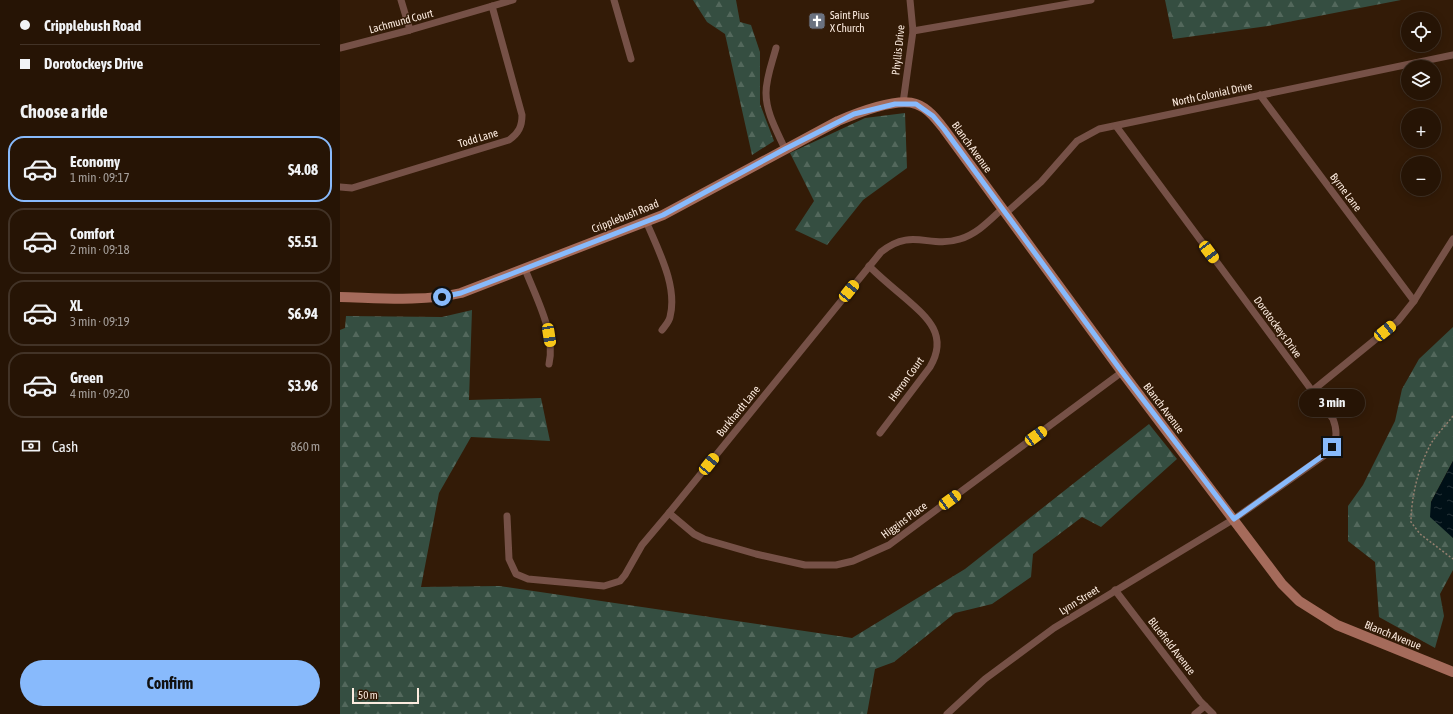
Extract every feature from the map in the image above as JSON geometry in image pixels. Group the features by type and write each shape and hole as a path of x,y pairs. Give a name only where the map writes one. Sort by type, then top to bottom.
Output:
{"main road":[{"name":"Cripplebush Road","path":"340,297 442,297 461,293 646,222 854,114 903,103"},
{"name":"Blanch Avenue","path":"903,103 916,104 933,116 1122,372 1234,519 1268,568 1282,584 1316,613 1337,625 1453,672"}],"street":[{"path":"401,0 410,30"},
{"name":"Lachmund Court","path":"340,48 410,30 513,0"},
{"path":"614,0 631,59"},
{"name":"Phyllis Drive","path":"903,103 913,31 910,0"},
{"path":"913,31 1058,2 1091,0"},
{"name":"Todd Lane","path":"340,187 352,188 509,140 516,135 522,123 522,115 492,6"},
{"path":"776,48 767,80 766,94 770,113 785,149"},
{"name":"North Colonial Drive","path":"1004,211 1041,182 1077,141 1099,129 1453,56"},
{"name":"Byrne Lane","path":"1260,95 1414,301"},
{"name":"Dorotockeys Drive","path":"1116,126 1312,391 1336,426 1336,441 1328,452 1234,519"},
{"name":"Burkhardt Lane","path":"507,516 508,559 516,574 528,579 604,586 620,580 625,575 642,545 880,252 898,241 918,238 949,242 970,236 1004,211"},
{"path":"646,222 663,263 669,283 672,301 670,318 662,330"},
{"path":"1312,391 1398,321 1414,301 1453,239"},
{"name":"Herron Court","path":"869,266 926,316 936,334 938,345 937,355 930,366 880,433"},
{"path":"525,269 549,335 551,352 549,364"},
{"name":"Higgins Place","path":"669,513 694,534 704,539 756,554 805,565 836,565 853,561 889,545 1122,372"},
{"name":"Lynn Street","path":"947,714 985,679 1054,628 1234,519"},
{"name":"Bluefield Avenue","path":"1115,590 1205,706 1213,714"},
{"path":"1195,714 1205,706"}],"path":[{"path":"1453,416 1432,443 1420,471 1412,498 1411,522 1420,534 1453,559"}],"green space":[{"path":"693,0 736,0 740,22 751,25 760,52 760,104 774,141 752,155 725,34 707,22"},
{"path":"1165,0 1401,0 1268,26 1173,39"},
{"path":"905,113 907,168 863,200 827,245 795,230 814,201 790,153 865,118"},
{"path":"472,310 469,400 541,398 550,441 471,437 439,493 421,587 499,586 852,638 965,569 1149,424 1177,459 1101,527 1082,517 1033,554 1031,577 992,604 955,613 894,662 875,669 867,714 340,714 340,330 345,328 346,316 442,317"},
{"path":"1453,327 1453,461 1431,502 1453,538 1453,570 1440,594 1444,616 1435,648 1379,617 1375,562 1348,541 1348,506 1363,485 1395,421 1402,389 1419,359"}],"water":[{"path":"1453,461 1453,538 1430,517 1431,502"}],"place":[{"name":"Saint Pius X Church","path":"817,21"}],"route":[{"path":"442,297 461,293 663,215 785,149 854,114 869,109 895,104 916,104 933,116 944,129 1122,372 1234,519 1328,452 1332,447"}]}
